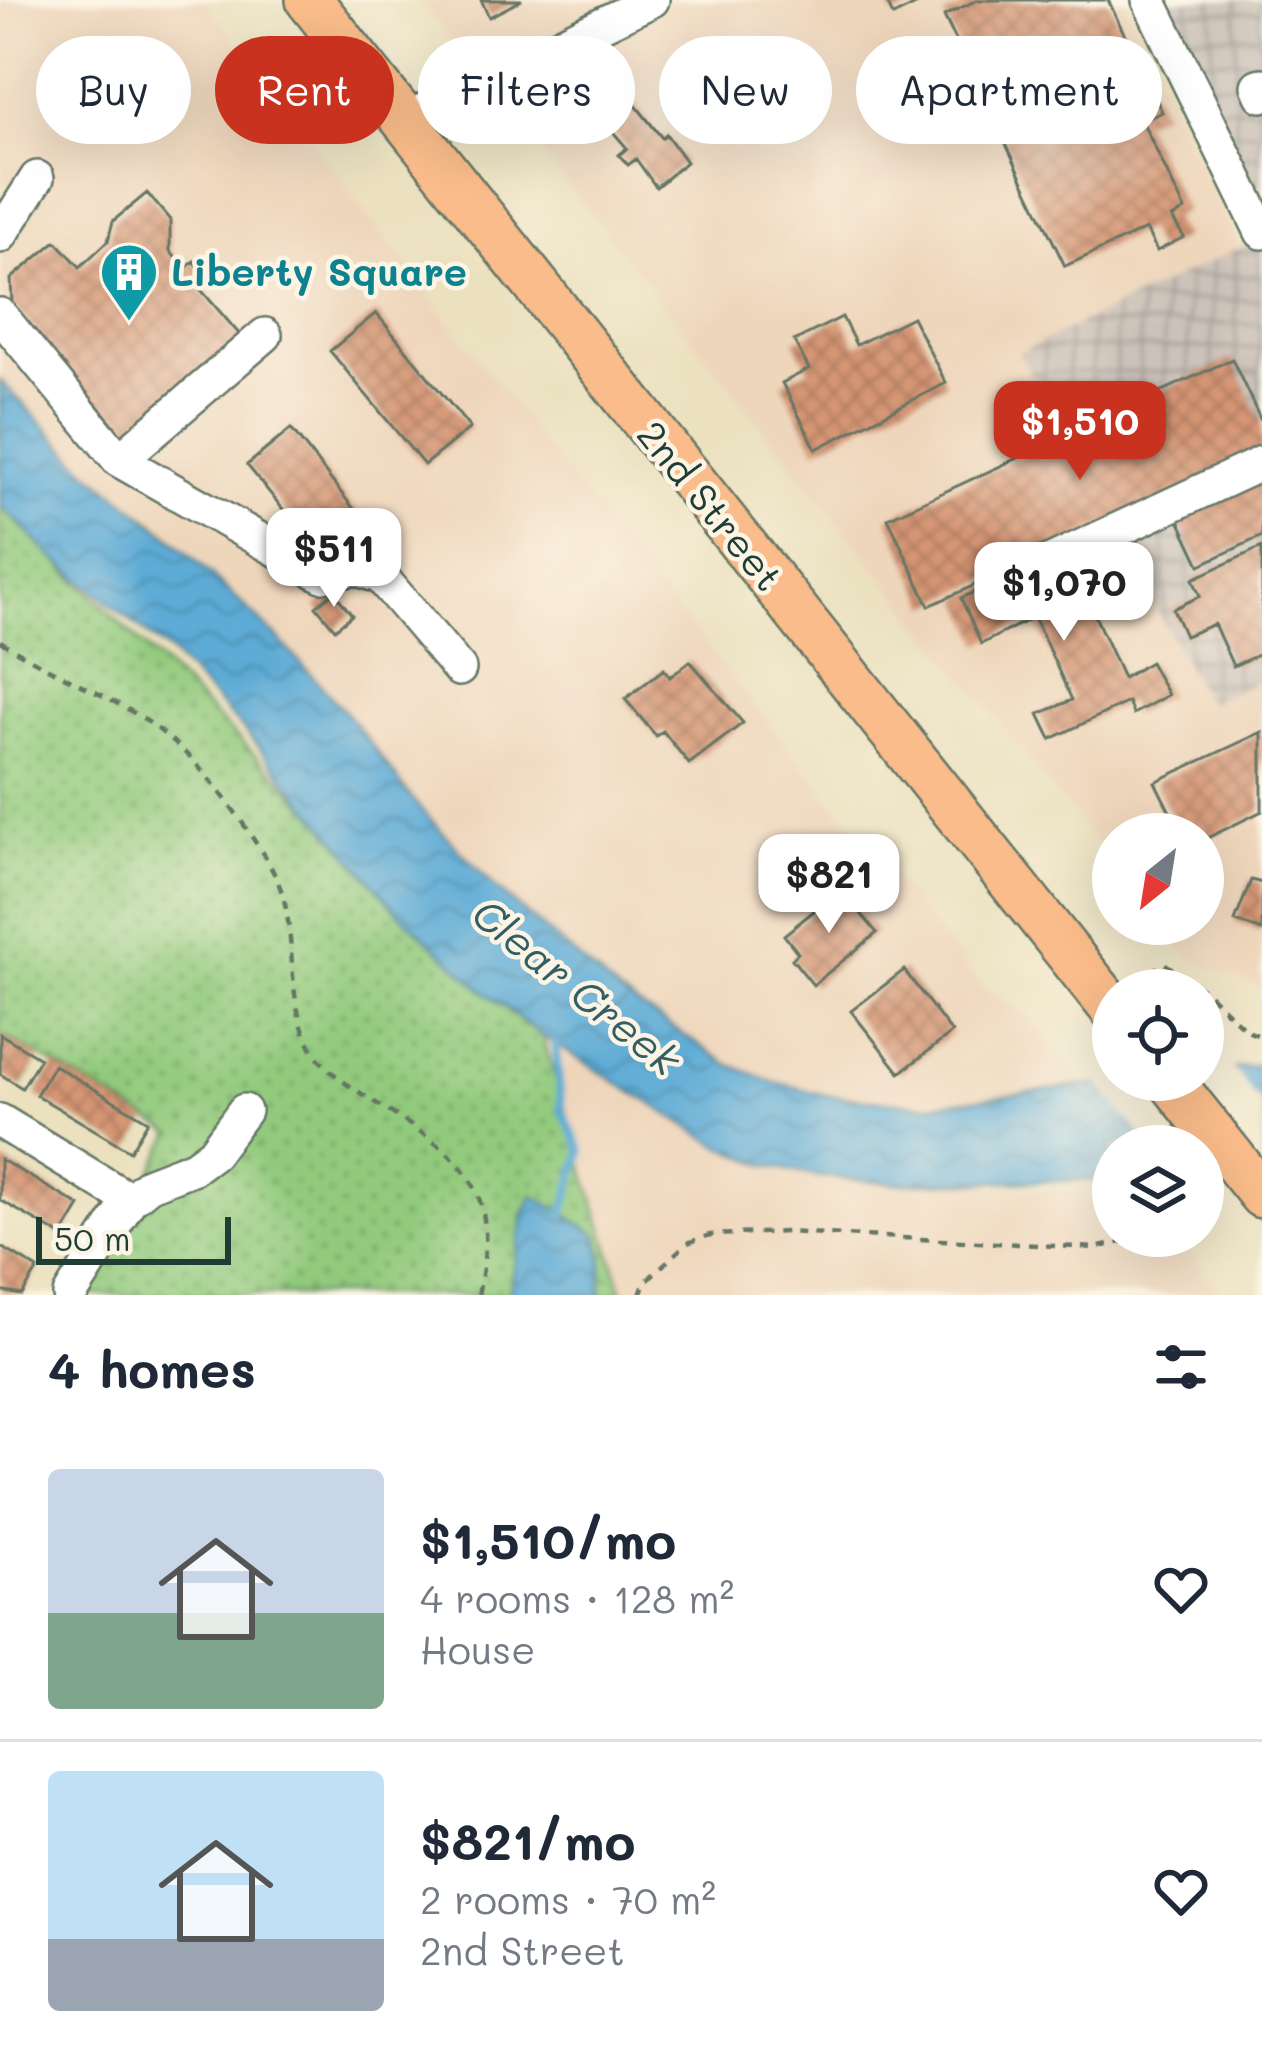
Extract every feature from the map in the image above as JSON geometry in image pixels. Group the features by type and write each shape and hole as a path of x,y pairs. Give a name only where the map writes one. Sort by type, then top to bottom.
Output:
{"main road":[{"name":"2nd Street","path":"309,0 1092,983"},
{"path":"1187,1101 1262,1195"}],"street":[{"path":"404,120 652,0"},
{"path":"1149,0 1262,232"},
{"path":"1262,85 1258,86 1262,95"},
{"path":"0,236 37,178"},
{"path":"0,315 119,460 322,575 356,568 381,577 458,669"},
{"path":"119,460 266,335"},
{"path":"1014,578 1262,464"},
{"path":"70,1295 130,1200 150,1184 194,1167 213,1153 244,1111"},
{"path":"0,1121 130,1200"}],"path":[{"path":"0,641 133,712 179,747 222,793 276,874 290,922 293,992 315,1054 342,1081 446,1153 469,1176 484,1205 488,1239 478,1295"},
{"path":"1224,1009 1247,1031 1262,1037"},
{"path":"640,1295 645,1282 687,1243 710,1235 786,1232 1092,1248"}],"shaded area":[{"path":"0,0 204,0 232,36 215,36 215,144 314,144 564,471 983,987 1026,1013 1083,1085 926,1105 874,1103 771,1081 730,1065 620,994 497,889 416,804 354,722 280,640 171,537 89,472 0,380 0,227 21,192 0,179"},
{"path":"419,0 1124,0 1141,36 856,36 856,144 1162,144 1162,82 1239,248 1020,354 1208,703 1262,679 1262,988 1224,973 1224,969 1190,960 1178,945 1224,945 1224,813 1092,813 1092,838 535,144 635,144 635,36 448,36"},
{"path":"1163,0 1262,0 1262,209"},
{"path":"1262,237 1262,679 1207,704 1019,353"},
{"path":"542,1036 763,1164 1092,1194 1092,1257 1193,1257 1223,1295 624,1295"}],"green space":[{"path":"0,505 542,1036 624,1295 88,1295 172,1133 0,1033"}],"water":[{"name":"Clear Creek","path":"0,380 89,472 171,537 280,640 354,722 416,804 497,889 620,994 730,1065 826,1095 926,1105 1092,1085 1092,1101 1224,1101 1224,1070 1262,1065 1262,1160 1224,1151 1224,1125 1092,1125 1092,1180 894,1183 815,1176 763,1164 720,1146 542,1036 485,992 399,913 242,728 168,651 54,558 0,505"},
{"path":"533,1195 598,1235 603,1259 601,1295 509,1295 525,1212"}],"pier":[{"path":"1224,1063 1262,1105 1262,1166 1224,1172 1224,1125 1133,1125 1114,1101 1224,1101"}],"building":[{"path":"481,0 522,0 489,17"},
{"path":"886,0 926,0 893,16"},
{"path":"977,0 1108,0 1125,36 954,36 944,16"},
{"path":"635,104 659,134 659,144 673,144 686,162 656,187 636,159 628,165 619,155 627,148 624,144 635,144"},
{"path":"1006,144 1153,144 1185,210 1172,218 1184,237 1157,251 1146,229 1065,266"},
{"name":"Liberty Square","path":"147,193 170,220 170,251 185,269 194,261 205,274 196,284 247,343 130,445 12,303 11,279 56,241 80,267 108,241 113,221"},
{"path":"376,313 470,428 424,465 330,351"},
{"path":"842,317 856,345 912,317 946,383 816,449 782,383 809,369 794,341"},
{"path":"1232,359 1262,423 1262,453 929,606 888,518"},
{"path":"291,429 372,532 330,567 247,465"},
{"path":"1262,476 1262,536 1200,565 1177,516"},
{"path":"1262,547 1262,653 1233,666 1214,624 1185,636 1173,609 1200,596 1193,579"},
{"path":"1071,563 1123,678 1150,662 1168,695 1133,714 1128,702 1051,739 1039,714 1072,700 1034,617 981,644 961,598 1003,579"},
{"path":"334,592 352,615 335,629 316,606"},
{"path":"690,661 743,723 689,764 663,731 656,736 625,699 664,669 670,677"},
{"path":"1262,732 1262,811 1224,830 1224,813 1170,813 1155,782"},
{"path":"1251,880 1262,883 1262,931 1235,921"},
{"path":"841,889 877,933 813,985 792,959 798,953 784,935"},
{"path":"904,970 952,1033 900,1073 851,1011"},
{"path":"0,1034 40,1058 22,1088 0,1074"},
{"path":"54,1065 148,1121 130,1151 36,1095"},
{"path":"0,1159 80,1206 62,1236 0,1200"},
{"path":"0,1246 38,1269 22,1295 0,1291"}],"waterway":[{"path":"555,1043 562,1111 582,1151 563,1214"}],"place":[{"name":"Liberty Square","path":"129,323"}]}
